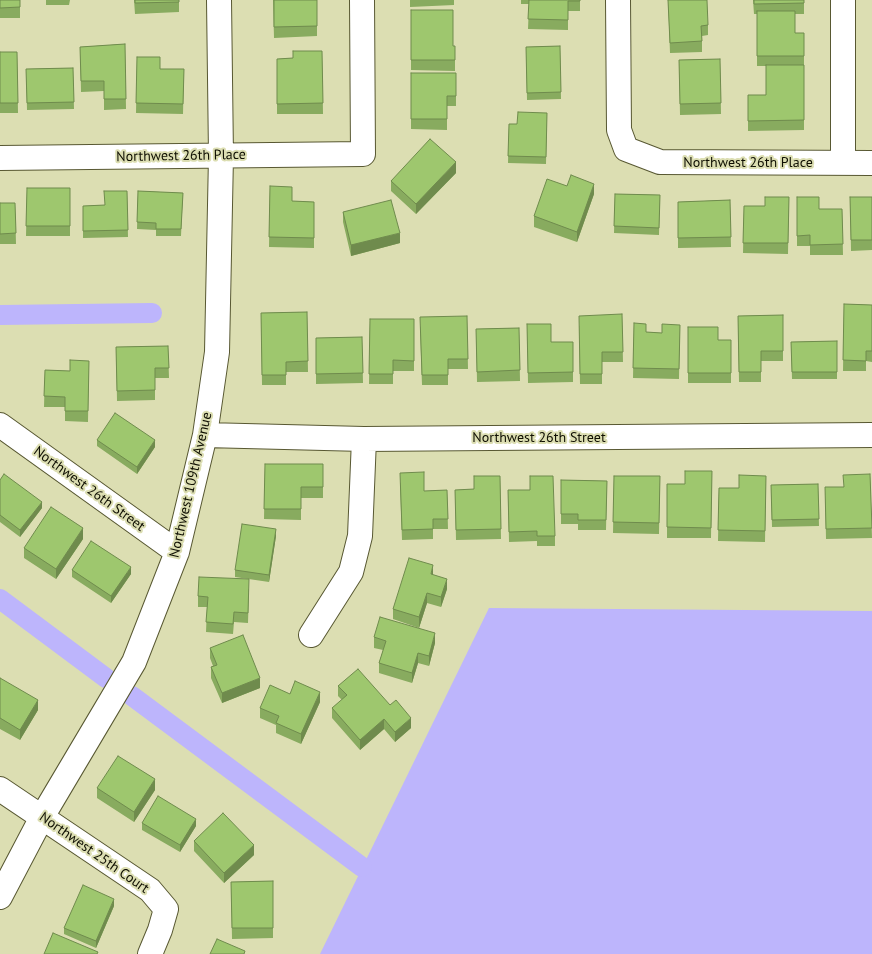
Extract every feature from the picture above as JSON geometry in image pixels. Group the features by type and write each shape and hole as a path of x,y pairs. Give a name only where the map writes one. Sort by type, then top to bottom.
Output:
{"street":[{"name":"Northwest 109th Avenue","path":"0,898 42,817 134,662 177,552 205,435 217,352 221,156 218,0"},
{"name":"Northwest 26th Place","path":"0,158 362,154 362,0"},
{"name":"Northwest 26th Place","path":"618,0 619,130 626,149 660,162 872,163"},
{"path":"842,163 843,0"},
{"name":"Northwest 26th Street","path":"0,425 177,552"},
{"name":"Northwest 26th Street","path":"205,435 364,439 872,435"},
{"path":"311,635 351,572 360,536 364,439"},
{"name":"Northwest 25th Court","path":"0,789 150,890 166,909 150,954"}],"shaded area":[{"path":"489,608 872,611 872,954 320,954"}],"building":[{"path":"0,0 20,0 20,7 0,8"},
{"path":"135,0 179,0 179,2 135,3"},
{"path":"274,0 317,0 317,26 274,27"},
{"path":"529,0 580,1 568,1 568,20 528,19"},
{"path":"668,0 707,0 708,25 701,26 702,41 670,43"},
{"path":"754,0 804,0 804,3 754,4"},
{"path":"411,10 453,10 455,60 411,60"},
{"path":"757,11 795,11 795,33 804,33 804,56 757,56"},
{"path":"125,44 126,99 104,99 104,81 81,81 80,47"},
{"path":"560,46 561,92 527,93 526,47"},
{"path":"293,51 322,51 323,103 277,104 277,59 293,58"},
{"path":"0,52 17,52 18,103 0,103"},
{"path":"137,57 160,57 160,69 184,69 183,104 136,103"},
{"path":"720,59 721,103 680,104 679,60"},
{"path":"766,65 804,65 804,120 748,121 748,95 766,95"},
{"path":"73,68 74,102 27,103 26,69"},
{"path":"411,73 456,73 456,96 447,96 447,119 411,119"},
{"path":"518,112 547,113 546,157 508,156 509,124 517,124"},
{"path":"430,139 456,162 416,204 391,181"},
{"path":"571,175 594,184 577,232 534,216 547,179 567,186"},
{"path":"270,186 292,187 292,201 314,202 314,238 269,237"},
{"path":"27,188 70,188 70,226 26,226"},
{"path":"104,191 127,191 128,230 83,231 83,206 105,205"},
{"path":"138,191 183,193 181,229 156,229 156,223 137,222"},
{"path":"615,194 660,195 659,228 614,226"},
{"path":"765,197 789,197 788,243 743,243 744,206 765,206"},
{"path":"797,197 819,197 819,209 842,209 843,244 810,245 810,235 797,236"},
{"path":"850,197 872,197 872,240 851,240"},
{"path":"391,200 400,233 351,245 343,212"},
{"path":"730,200 731,237 678,238 678,202"},
{"path":"0,203 15,203 16,233 0,234"},
{"path":"844,304 872,305 872,351 866,351 866,361 843,360"},
{"path":"307,312 308,361 286,362 286,375 262,375 261,313"},
{"path":"622,314 623,352 602,352 602,374 580,374 579,316"},
{"path":"783,315 783,351 761,351 761,372 739,372 738,316"},
{"path":"467,316 468,359 448,359 448,375 422,375 420,317"},
{"path":"370,319 414,319 414,361 393,360 393,374 369,374"},
{"path":"634,323 646,324 646,332 662,333 662,324 680,325 679,369 633,368"},
{"path":"527,324 551,324 551,342 573,342 573,372 528,373"},
{"path":"688,327 718,327 718,340 731,340 731,373 688,373"},
{"path":"519,328 520,370 477,372 476,329"},
{"path":"362,337 363,373 316,374 316,338"},
{"path":"837,341 837,372 792,372 791,342"},
{"path":"168,346 169,368 155,368 155,390 117,391 116,347"},
{"path":"70,360 89,361 88,411 65,411 65,397 44,396 45,370 70,371"},
{"path":"115,413 155,440 137,467 97,440"},
{"path":"265,464 323,464 323,487 301,487 301,509 264,509"},
{"path":"685,471 712,471 711,528 667,527 667,484 685,484"},
{"path":"424,472 424,491 447,490 448,519 433,519 433,529 402,530 400,473"},
{"path":"4,474 42,502 20,530 0,515 0,480"},
{"path":"870,474 872,528 826,529 825,487 844,487 843,475"},
{"path":"739,475 766,476 765,531 718,530 719,488 739,488"},
{"path":"474,476 500,476 501,529 456,530 455,490 474,489"},
{"path":"530,476 553,476 555,536 537,536 537,531 509,532 508,490 530,490"},
{"path":"614,476 660,476 659,523 613,522"},
{"path":"561,480 607,481 606,520 578,520 578,514 561,514"},
{"path":"818,484 819,519 772,520 771,485"},
{"path":"51,507 83,528 56,569 24,548"},
{"path":"242,524 276,529 269,575 235,570"},
{"path":"91,541 131,567 111,596 72,570"},
{"path":"409,558 433,565 431,574 447,579 441,597 427,593 419,617 393,609"},
{"path":"199,577 249,579 248,613 234,612 233,624 206,622 208,597 198,596"},
{"path":"380,617 435,633 429,656 418,653 412,673 379,663 386,641 374,637"},
{"path":"243,635 260,678 222,693 211,667 217,665 210,648"},
{"path":"358,669 390,705 396,700 411,718 395,732 384,719 360,740 332,708 347,695 338,686"},
{"path":"0,678 38,700 20,730 0,718"},
{"path":"295,681 320,692 301,734 276,723 279,716 260,708 270,685 290,694"},
{"path":"118,756 155,779 134,812 97,788"},
{"path":"158,796 196,819 180,845 142,823"},
{"path":"223,813 254,845 224,873 194,841"},
{"path":"273,881 273,928 232,928 231,882"},
{"path":"83,885 114,899 96,941 64,928"},
{"path":"53,933 98,952 97,954 44,954"},
{"path":"217,939 245,951 244,954 210,954"}],"waterway":[{"path":"0,315 152,313"},
{"path":"0,599 106,678"},
{"path":"132,696 362,867"}]}
